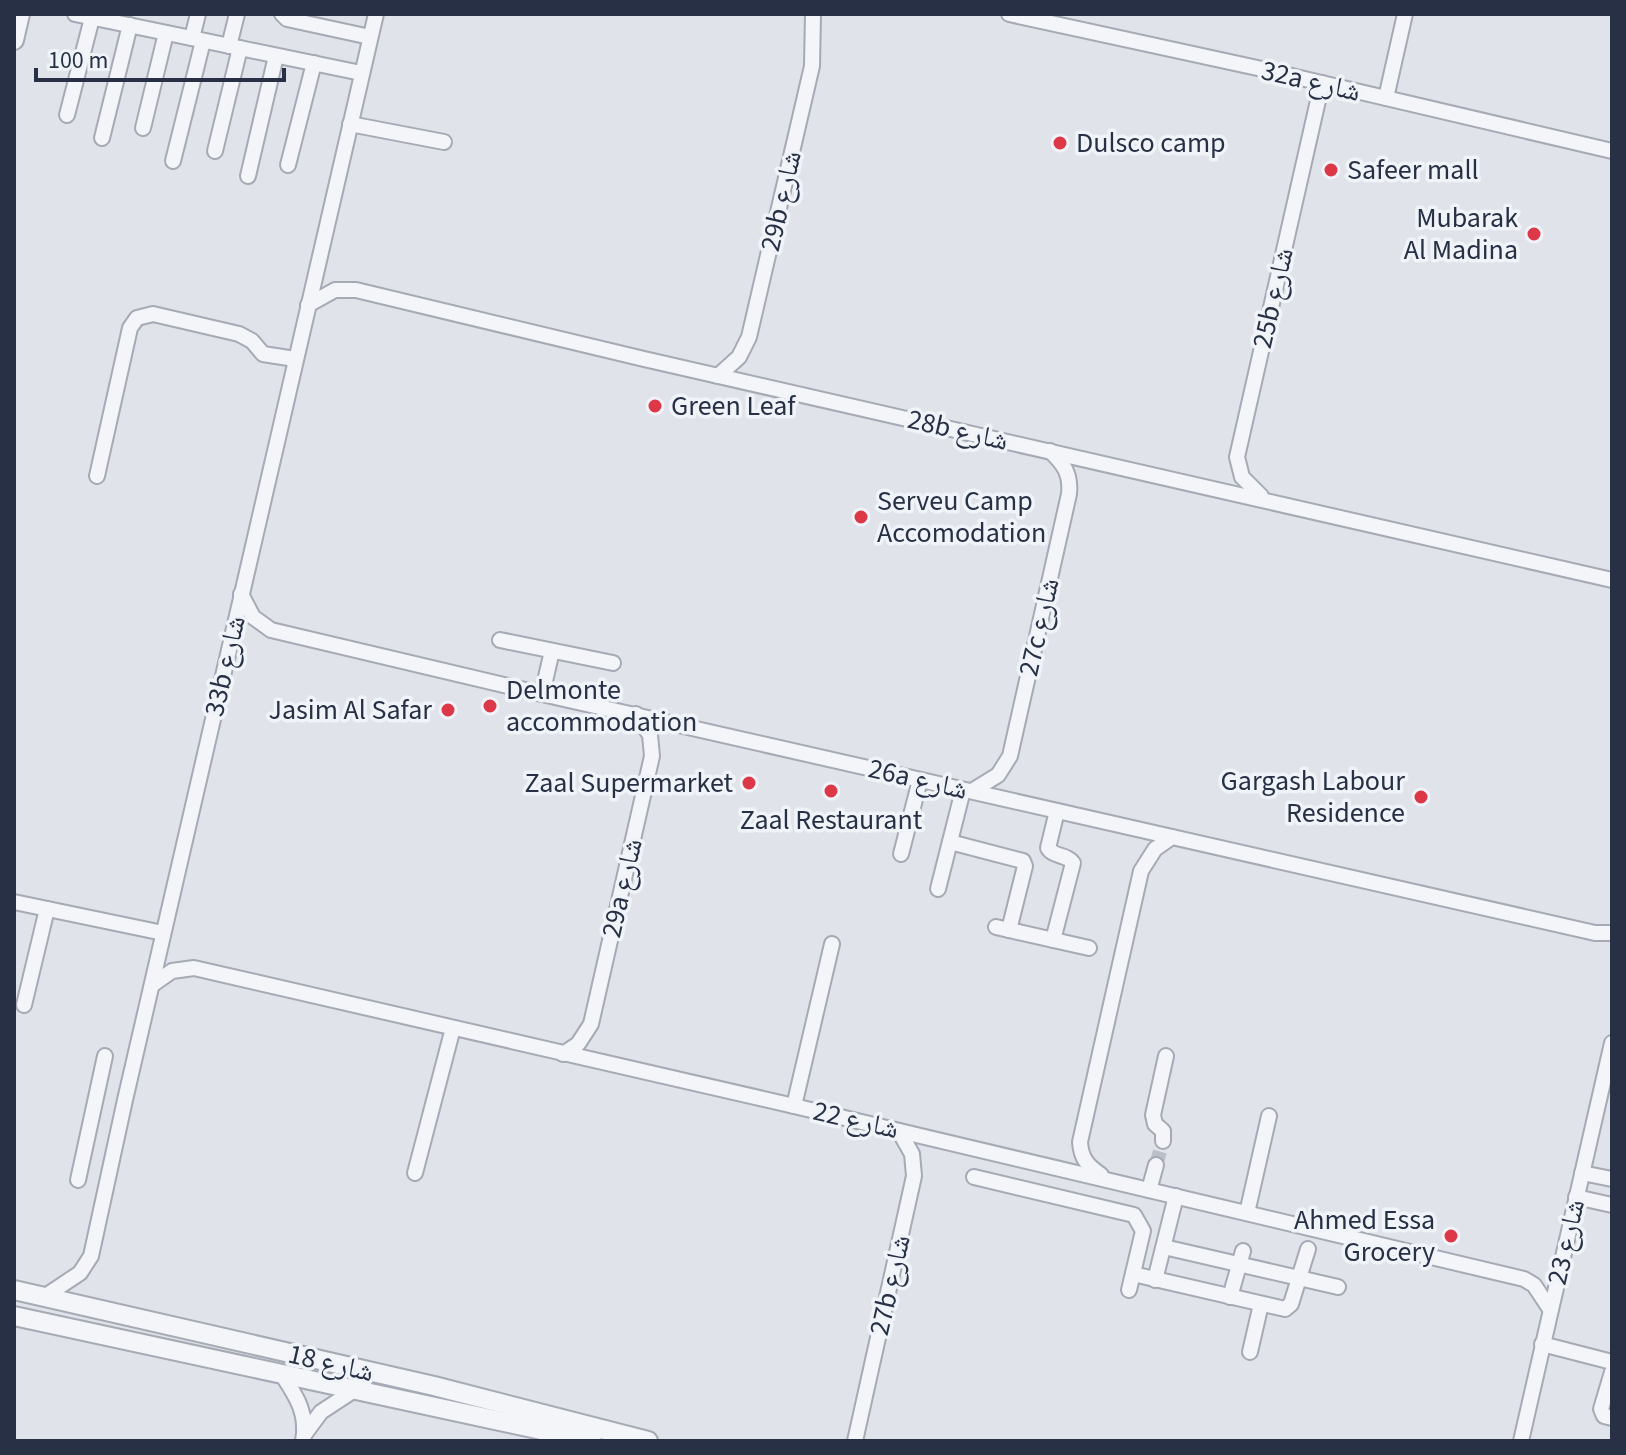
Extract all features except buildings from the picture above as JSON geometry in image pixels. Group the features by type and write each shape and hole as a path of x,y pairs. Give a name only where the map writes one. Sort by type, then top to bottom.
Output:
{"street":[{"path":"15,35 20,14"},
{"path":"75,14 361,73"},
{"path":"173,161 198,39 198,14"},
{"path":"215,151 237,14"},
{"path":"282,14 287,19 317,20 370,37"},
{"name":"33b شارع","path":"44,1297 80,1273 91,1256 376,14"},
{"name":"29b شارع","path":"718,376 739,357 749,337 812,66 813,14"},
{"name":"32a شارع","path":"1009,14 1612,151"},
{"path":"1386,98 1405,14"},
{"path":"67,115 92,18"},
{"path":"102,138 130,25"},
{"path":"143,128 166,33"},
{"path":"248,176 276,56"},
{"path":"288,165 314,63"},
{"name":"25b شارع","path":"1268,500 1244,482 1237,457 1322,83"},
{"path":"350,124 444,142"},
{"name":"28b شارع","path":"308,305 335,290 356,290 1612,580"},
{"path":"97,476 130,328 137,318 153,314 239,334 252,341 263,354 295,359"},
{"name":"27c شارع","path":"967,790 998,775 1010,756 1069,494 1068,472 1050,451"},
{"name":"26a شارع","path":"241,594 253,617 271,630 1595,933 1612,933"},
{"path":"500,640 613,663"},
{"path":"542,694 552,651"},
{"name":"29a شارع","path":"563,1054 578,1044 591,1024 652,756 650,735 636,714"},
{"path":"901,854 920,780"},
{"path":"938,889 967,790"},
{"path":"1053,940 1073,863 1068,857 1048,850 1057,811"},
{"path":"1108,1180 1087,1165 1080,1142 1141,871 1155,849 1172,837"},
{"path":"950,842 1023,861 1025,866 1002,929 1089,948"},
{"path":"14,902 163,933"},
{"path":"24,1005 47,909"},
{"path":"794,1106 832,944"},
{"name":"شارع 22","path":"152,985 172,971 194,968 794,1106 1524,1279 1534,1285 1550,1309"},
{"path":"415,1173 453,1028"},
{"name":"شارع 23","path":"1521,1441 1612,1043"},
{"path":"78,1180 105,1056"},
{"path":"1163,1141 1163,1131 1153,1120 1166,1056"},
{"path":"1247,1213 1269,1116"},
{"path":"92,1117 120,1123"},
{"name":"27b شارع","path":"855,1441 914,1176 912,1154 899,1131"},
{"path":"1149,1190 1156,1165"},
{"path":"1582,1173 1612,1179"},
{"path":"974,1177 1134,1215 1143,1231 1129,1290"},
{"path":"1155,1280 1176,1196"},
{"path":"1576,1197 1612,1205"},
{"path":"1164,1247 1241,1258 1299,1278 1338,1287"},
{"path":"1133,1274 1281,1309 1288,1307 1293,1299 1308,1249"},
{"path":"1230,1297 1241,1258"},
{"name":"شارع 18","path":"14,1290 422,1384 648,1441"},
{"path":"1250,1352 1261,1304"},
{"name":"شارع 18","path":"14,1316 592,1441"},
{"path":"1542,1344 1612,1362"},
{"path":"1612,1372 1601,1409 1604,1416 1612,1418"},
{"path":"283,1376 304,1414 303,1438"},
{"path":"303,1438 321,1412 353,1391"}],"tunnel":[{"path":"1156,1165 1163,1141"}],"place":[{"name":"Dulsco camp","path":"1060,143"},
{"name":"Safeer mall","path":"1331,170"},
{"name":"Mubarak Al Madina","path":"1534,234"},
{"name":"Green Leaf","path":"655,406"},
{"name":"Serveu Camp Accomodation","path":"861,517"},
{"name":"Delmonte accommodation","path":"490,706"},
{"name":"Jasim Al Safar","path":"448,710"},
{"name":"Zaal Supermarket","path":"749,783"},
{"name":"Zaal Restaurant","path":"831,791"},
{"name":"Gargash Labour Residence","path":"1421,797"},
{"name":"Ahmed Essa Grocery","path":"1451,1236"}]}
